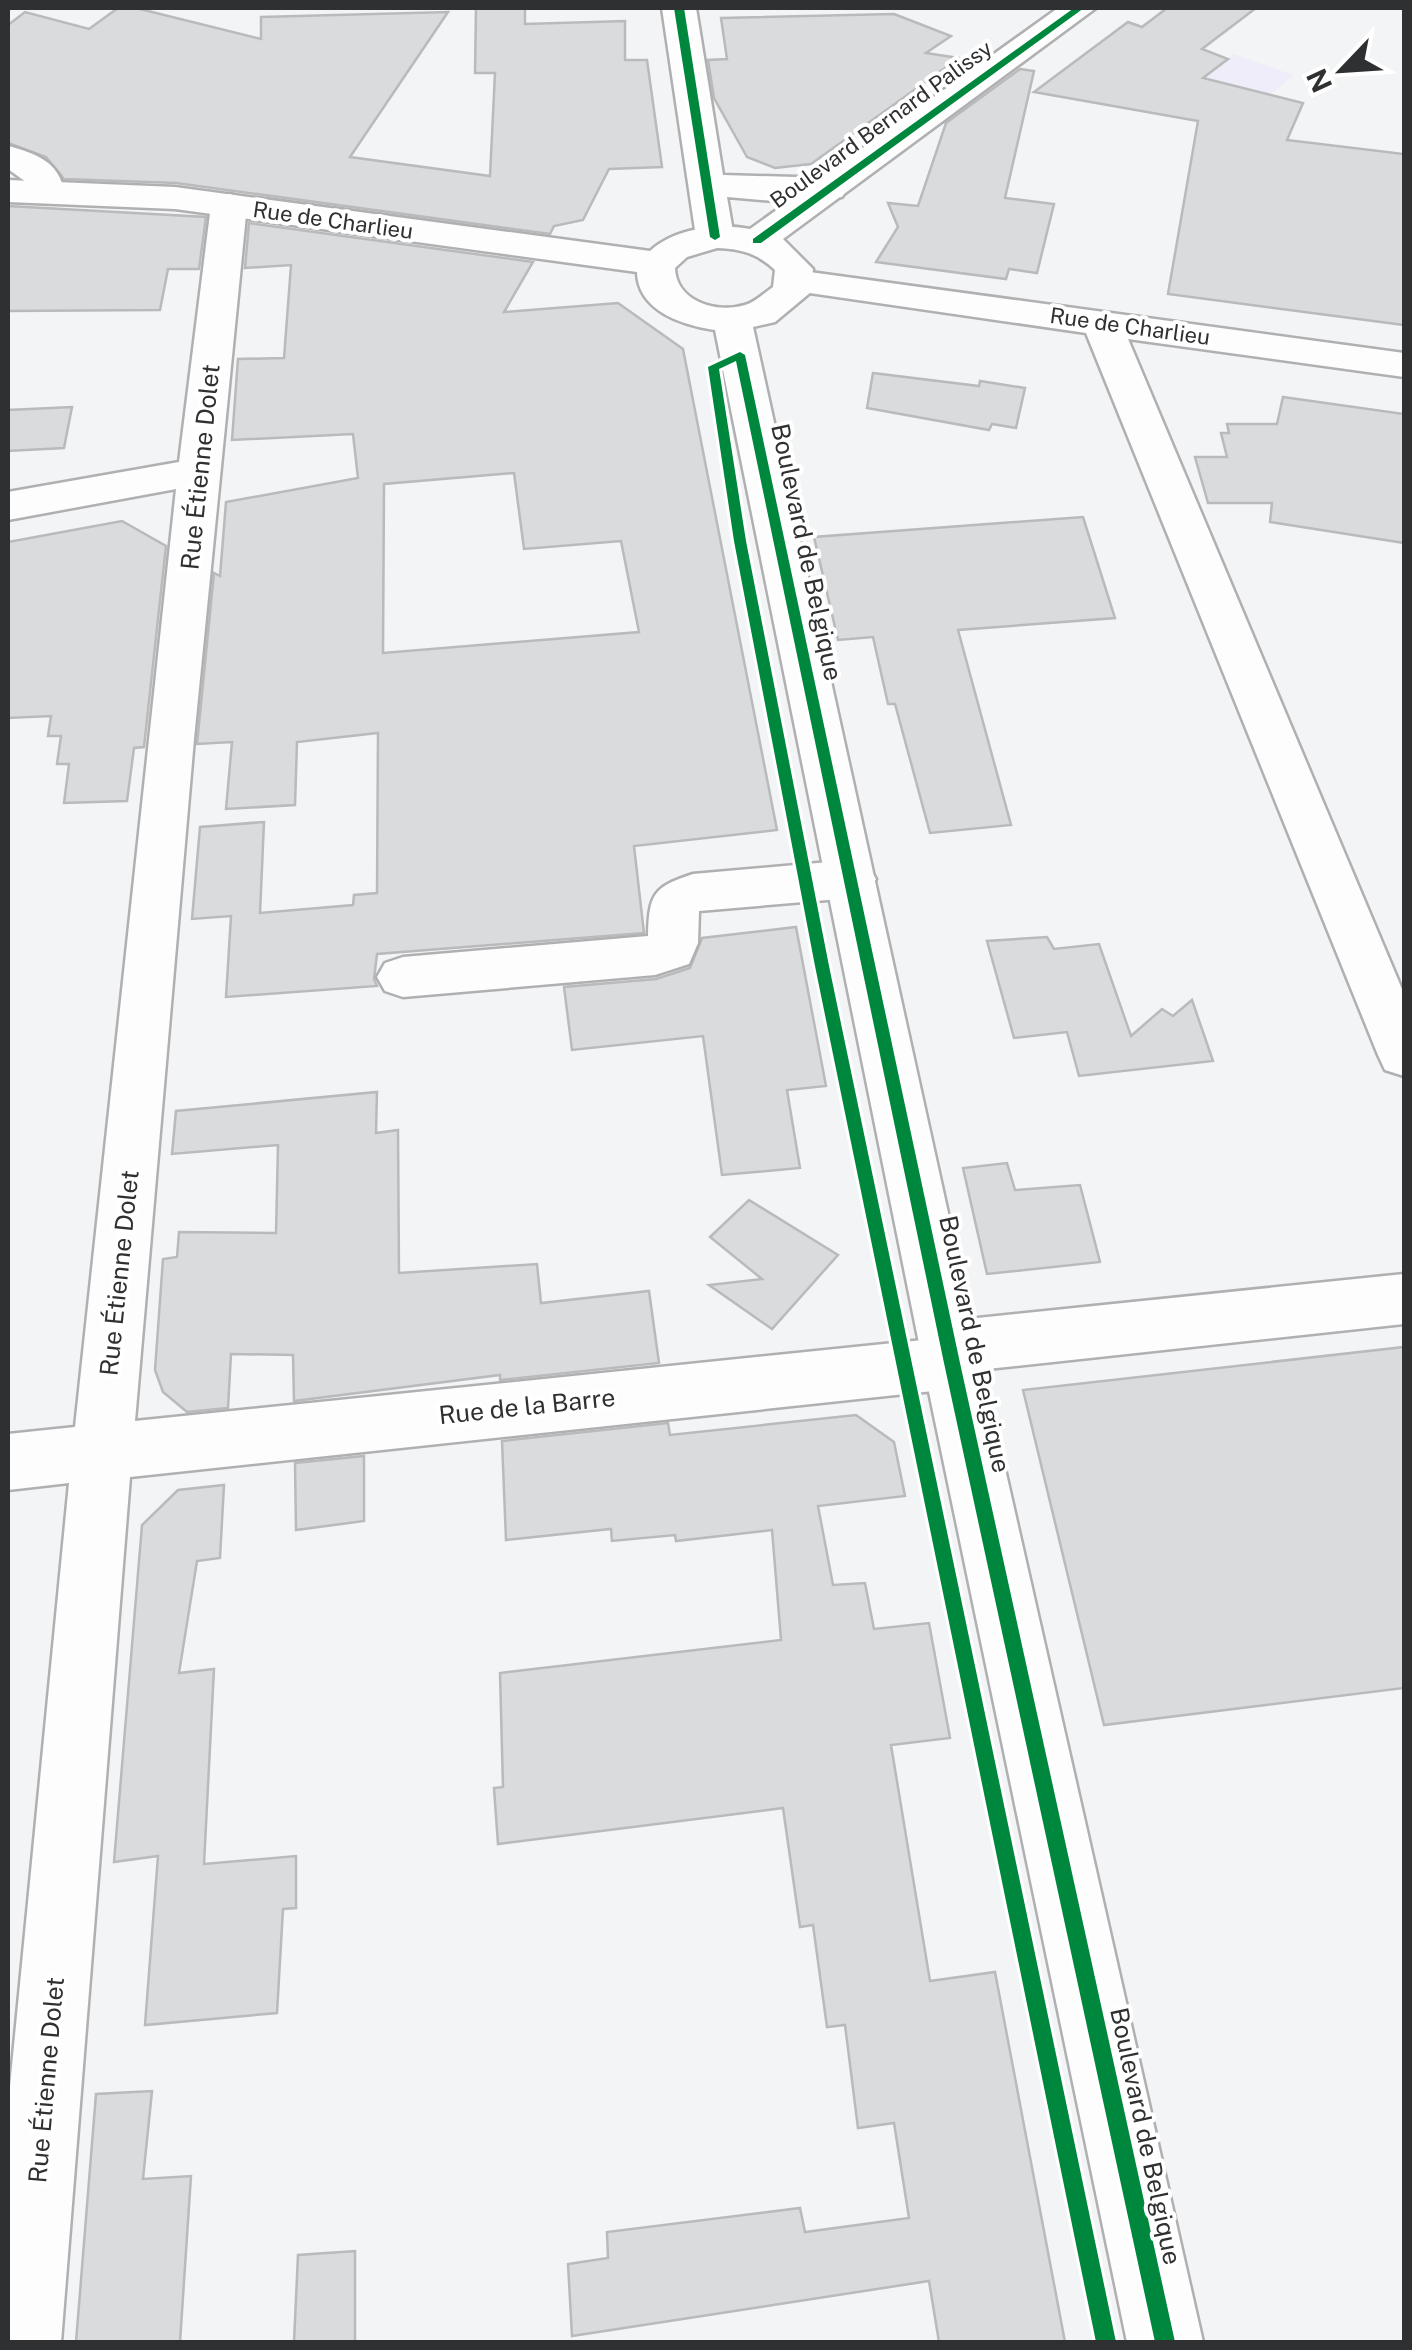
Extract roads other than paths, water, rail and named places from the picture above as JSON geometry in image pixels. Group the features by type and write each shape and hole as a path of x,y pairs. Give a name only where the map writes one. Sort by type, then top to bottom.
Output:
{"street":[{"path":"679,8 715,236"},
{"name":"Boulevard Bernard Palissy","path":"757,241 1079,8"},
{"path":"8,156 26,163 44,178 46,192"},
{"path":"708,186 829,189"},
{"name":"Rue de Charlieu","path":"8,191 229,205 658,262"},
{"name":"Rue Étienne Dolet","path":"23,2342 102,1454 198,472 229,205"},
{"path":"715,236 757,241 786,258 795,281 792,292 768,311 732,319 685,312 668,303 656,290 652,276 658,262 680,245 715,236"},
{"name":"Rue de Charlieu","path":"795,281 1404,364"},
{"name":"Boulevard de Belgique","path":"732,319 1165,2342"},
{"path":"1101,322 1404,1055"},
{"path":"8,506 198,472"},
{"path":"403,977 655,955 671,950 675,937 672,912 678,900 693,893 851,879"},
{"name":"Rue de la Barre","path":"8,1462 951,1355 1404,1299"}]}
